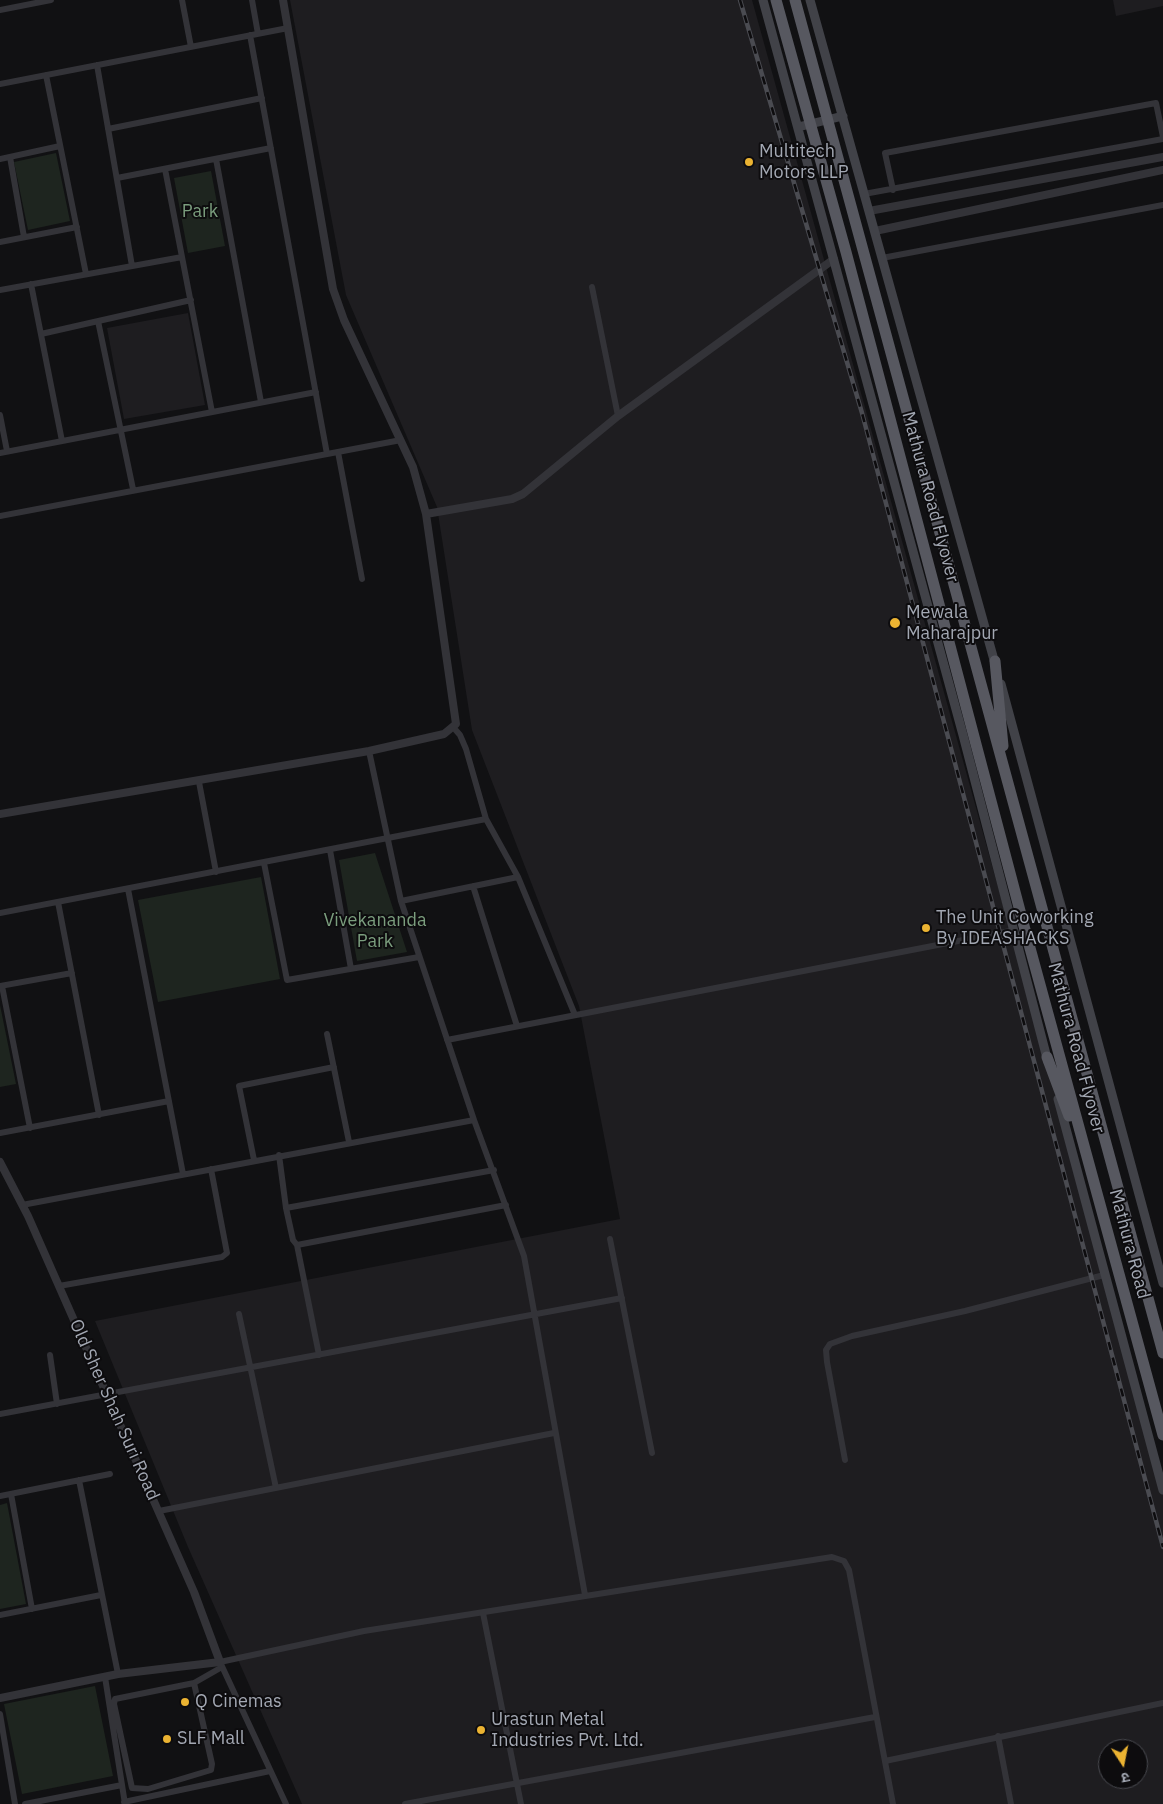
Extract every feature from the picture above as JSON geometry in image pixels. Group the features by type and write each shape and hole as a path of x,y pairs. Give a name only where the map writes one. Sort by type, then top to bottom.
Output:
{"highway":[{"name":"Mathura Road Flyover","path":"776,0 924,540 1085,1149"},
{"name":"Mathura Road Flyover","path":"795,0 942,537 1004,772"},
{"path":"995,661 1004,772"},
{"name":"Mathura Road","path":"1004,772 1163,1353"},
{"path":"1047,1057 1072,1125 1085,1149"},
{"name":"Mathura Road","path":"1085,1149 1163,1435"}],"main road":[{"path":"763,0 1015,930 1104,1275 1163,1490"},
{"path":"810,0 995,661 1163,1283"},
{"path":"798,128 843,116"}],"street":[{"path":"0,10 51,0"},
{"path":"182,0 190,47"},
{"path":"252,0 258,34"},
{"path":"0,814 199,782 369,751 444,734 454,727 457,718 426,514 419,486 401,440 344,320 333,289 283,0"},
{"path":"0,84 288,28"},
{"path":"250,35 327,454"},
{"path":"97,65 132,266"},
{"path":"46,75 86,274"},
{"path":"108,129 262,98"},
{"path":"864,194 893,190 1163,138 1156,103 885,153 893,190"},
{"path":"0,159 60,146"},
{"path":"117,178 271,148"},
{"path":"10,157 24,237"},
{"path":"869,211 1163,157"},
{"path":"216,159 261,402"},
{"path":"165,169 212,412"},
{"path":"875,231 1163,170"},
{"path":"882,258 1163,206"},
{"path":"0,242 77,227"},
{"path":"0,290 182,257"},
{"path":"426,514 512,499 523,494 618,416 834,259"},
{"path":"31,284 62,441"},
{"path":"592,287 618,416"},
{"path":"41,334 191,300"},
{"path":"98,321 133,489"},
{"path":"0,415 4,452 316,392"},
{"path":"0,516 133,489 401,440"},
{"path":"338,452 362,579"},
{"path":"454,727 466,749 486,819 518,878 576,1015"},
{"path":"369,751 401,901 474,1120 494,1170 524,1256 554,1432 585,1595"},
{"path":"199,782 216,872"},
{"path":"0,913 486,819"},
{"path":"330,850 351,969"},
{"path":"264,863 287,980 419,957"},
{"path":"401,901 518,878"},
{"path":"473,886 517,1026"},
{"path":"128,889 183,1174"},
{"path":"58,902 99,1115"},
{"path":"447,1040 1015,930"},
{"path":"30,1128 1,986 72,973"},
{"path":"327,1034 349,1142"},
{"path":"254,1160 239,1086 334,1067"},
{"path":"0,1133 169,1102"},
{"path":"22,1205 474,1120"},
{"path":"279,1156 286,1208 293,1240 297,1245 319,1355"},
{"name":"Old Sher Shah Suri Road","path":"0,1162 59,1286 194,1592 221,1664"},
{"path":"59,1286 222,1257 227,1253 228,1248 211,1169"},
{"path":"286,1208 494,1170"},
{"path":"297,1245 506,1205"},
{"path":"610,1239 652,1453"},
{"path":"845,1460 826,1350 830,1344 852,1336 966,1311 1104,1275"},
{"path":"0,1414 622,1298"},
{"path":"239,1314 276,1488"},
{"path":"50,1355 58,1404"},
{"path":"158,1511 554,1432"},
{"path":"0,1496 110,1474"},
{"path":"79,1480 118,1674"},
{"path":"12,1494 32,1609"},
{"path":"0,1698 118,1674 221,1664 364,1631 826,1557 841,1559 849,1570 875,1717 893,1804"},
{"path":"0,1615 102,1595"},
{"path":"483,1613 521,1804"},
{"path":"194,1683 212,1764 211,1770 148,1789 132,1788 114,1699 194,1683 221,1664"},
{"path":"221,1664 286,1804"},
{"path":"105,1677 124,1803 270,1771"},
{"path":"885,1761 1163,1703"},
{"path":"0,1714 15,1804"},
{"path":"405,1804 875,1717"},
{"path":"998,1736 1011,1804"},
{"path":"25,1804 122,1785"}],"shaded area":[{"path":"290,0 752,0 1163,1482 1163,1804 302,1804 188,1547 95,1321 620,1219 579,1006 472,730 437,507 346,295"},
{"path":"1113,0 1163,0 1163,6 1116,16"},
{"path":"188,313 205,405 124,419 107,328"}],"green space":[{"path":"56,153 70,221 28,230 14,162"},
{"name":"Park","path":"211,171 225,246 188,253 174,178"},
{"name":"Vivekananda Park","path":"375,853 407,952 357,961 339,860"},
{"path":"261,877 280,979 158,1002 138,900"},
{"path":"0,1005 16,1084 0,1087"},
{"path":"7,1503 26,1604 0,1609 0,1505"},
{"path":"95,1686 113,1776 22,1794 4,1704"}],"railway":[{"path":"740,0 862,413 1163,1547"}],"place":[{"name":"Multitech Motors LLP","path":"749,162"},
{"name":"Mewala Maharajpur","path":"895,623"},
{"name":"The Unit Coworking By IDEASHACKS","path":"926,928"},
{"name":"Q Cinemas","path":"185,1702"},
{"name":"Urastun Metal Industries Pvt. Ltd.","path":"481,1730"},
{"name":"SLF Mall","path":"167,1739"}]}
